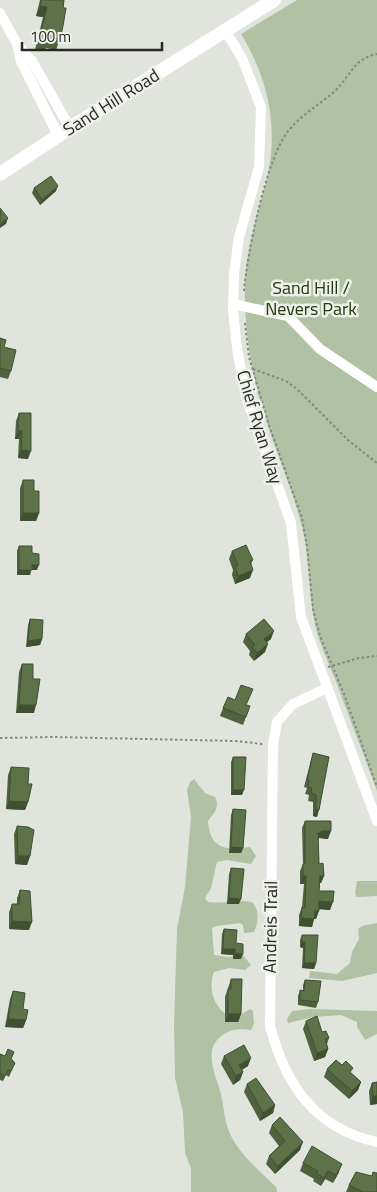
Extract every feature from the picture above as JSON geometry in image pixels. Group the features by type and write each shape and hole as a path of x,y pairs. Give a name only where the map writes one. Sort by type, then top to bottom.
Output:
{"street":[{"name":"Sand Hill Road","path":"0,174 64,131 274,0"},
{"path":"0,13 17,44 32,61 64,131"},
{"name":"Chief Ryan Way","path":"225,30 242,58 261,107 259,167 239,237 234,274 238,306 237,348 246,396 291,523 301,617 377,821"},
{"path":"238,306 288,316 320,349 377,387"},
{"name":"Andreis Trail","path":"327,688 295,703 278,722 273,745 270,1026 278,1056 294,1088 317,1112 336,1126 360,1138 377,1142"}],"path":[{"path":"377,54 358,61 335,90 294,125 282,141 264,190 238,306 252,369 269,425 302,518 308,546 313,610 320,636 377,787"},
{"path":"252,369 286,381 298,389 350,441 377,463"},
{"path":"320,670 359,658 377,656"},
{"path":"0,738 54,736 235,741 273,745"}],"green space":[{"name":"Sand Hill / Nevers Park","path":"297,0 377,0 377,791 315,625 302,527 258,395 251,364 247,331 246,269 253,230 267,178 272,141 269,104 264,86 258,68 241,34"},
{"path":"194,779 205,793 215,797 216,810 208,821 209,831 216,843 227,848 250,847 256,856 251,864 227,860 217,862 211,888 205,898 208,902 252,902 255,905 258,917 254,932 244,933 243,925 240,923 212,928 214,955 228,957 243,955 251,965 245,970 229,968 214,972 212,990 215,1001 218,1007 227,1015 239,1016 250,1009 253,1011 254,1024 251,1030 234,1030 222,1035 214,1044 212,1059 229,1132 244,1155 276,1187 277,1192 191,1192 191,1168 185,1153 183,1112 175,1078 174,1025 177,929 185,887 191,817 187,790 190,782"},
{"path":"357,881 377,881 377,896 357,897 355,894"},
{"path":"377,923 377,973 342,981 309,978 310,971 337,974 350,963 352,952 359,939 358,929 362,926"},
{"path":"311,1009 377,1011 377,1034 365,1040 357,1027 357,1022 341,1015 314,1017 288,1023 287,1019 292,1011"}],"building":[{"path":"41,0 64,0 63,8 66,8 60,39 49,37 48,41 39,39 47,7 40,6"},
{"path":"51,176 58,186 42,200 34,188"},
{"path":"0,208 8,218 0,224"},
{"path":"0,338 6,340 4,347 16,350 11,371 0,368"},
{"path":"19,413 31,413 31,451 21,450 22,431 18,431"},
{"path":"23,480 34,480 34,491 39,491 39,513 23,513"},
{"path":"246,545 253,560 250,561 253,570 238,576 235,567 238,565 232,551"},
{"path":"19,546 32,546 32,553 39,554 39,565 32,565 32,570 19,570"},
{"path":"30,619 43,620 42,639 28,641"},
{"path":"264,619 274,631 264,639 268,644 257,653 252,647 255,645 246,634"},
{"path":"22,664 33,664 33,679 40,679 36,705 19,705"},
{"path":"241,685 253,689 246,705 250,706 246,717 223,708 228,697 235,700"},
{"path":"313,753 329,757 319,810 316,809 316,795 311,793 312,788 308,787 309,780 307,780"},
{"path":"233,757 246,757 244,790 233,790"},
{"path":"11,767 29,768 28,784 32,784 28,802 9,801"},
{"path":"233,809 246,810 243,848 231,847"},
{"path":"305,821 331,821 331,831 321,831 321,833 318,833 319,864 323,863 324,876 320,876 319,891 334,891 333,902 319,901 319,911 315,911 314,919 301,918 302,907 305,908 306,876 303,876 303,864 305,864"},
{"path":"17,826 28,827 34,830 30,856 18,856"},
{"path":"231,868 244,869 241,899 229,898"},
{"path":"20,890 30,891 32,922 12,921 12,904 19,904"},
{"path":"224,929 237,930 236,943 243,944 243,954 235,953 235,949 223,949"},
{"path":"302,935 318,935 316,963 304,963 305,942 302,942"},
{"path":"231,979 242,979 241,1014 228,1014 228,989 231,989"},
{"path":"305,980 321,981 318,1002 300,1000 300,990 304,991"},
{"path":"13,991 25,993 23,1009 28,1010 26,1020 8,1019"},
{"path":"317,1016 322,1032 326,1031 329,1038 325,1039 328,1049 317,1053 306,1021"},
{"path":"244,1045 251,1058 239,1065 243,1072 236,1076 224,1056"},
{"path":"8,1049 14,1052 11,1059 15,1063 11,1071 8,1070 5,1076 0,1073 0,1054 5,1056"},
{"path":"336,1060 342,1065 346,1061 353,1068 350,1072 361,1082 352,1091 327,1069"},
{"path":"256,1078 275,1105 263,1113 247,1084"},
{"path":"377,1082 377,1096 373,1096 372,1083"},
{"path":"280,1117 303,1142 278,1166 269,1156 285,1141 272,1125"},
{"path":"312,1146 342,1164 336,1175 328,1171 324,1178 316,1173 318,1171 303,1163"},
{"path":"356,1172 372,1176 373,1172 377,1173 377,1192 363,1192 349,1185"}]}
